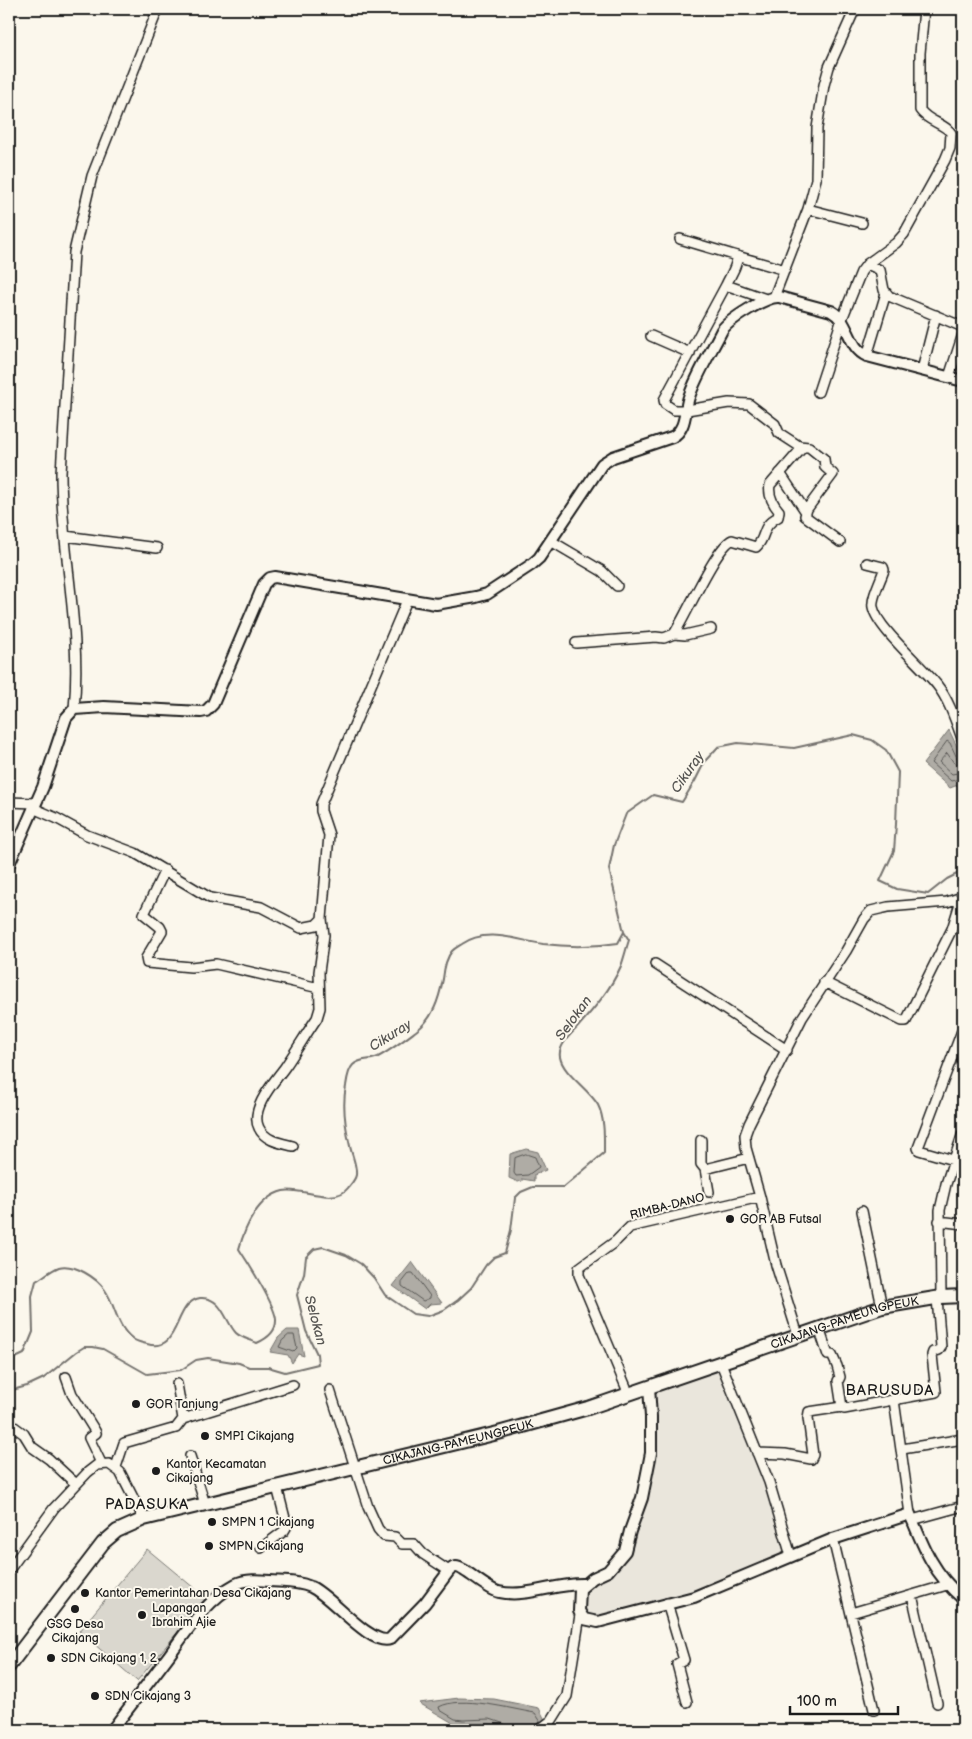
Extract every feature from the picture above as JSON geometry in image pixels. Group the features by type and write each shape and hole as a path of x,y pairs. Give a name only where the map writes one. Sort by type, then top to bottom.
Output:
{"main road":[{"name":"CIKAJANG-PAMEUNGPEUK","path":"9,1666 104,1543 123,1527 144,1519 356,1468 588,1408 882,1307 939,1297 963,1296"}],"street":[{"path":"9,864 43,787 66,718 74,708 74,632 64,536 61,473 74,252 92,176 158,9"},
{"path":"74,708 104,707 206,711 213,704 264,584 270,578 275,577 430,604 488,594 536,562 602,464 613,457 676,435 682,427 690,395 724,327 770,298 785,270 808,209 816,179 817,128 824,84 855,9"},
{"path":"818,392 858,277 867,264 902,237 950,148 951,133 948,129 931,121 920,110 920,53 924,9"},
{"path":"808,209 862,223"},
{"path":"680,239 785,270"},
{"path":"736,256 738,260 736,265 664,400 665,404 674,410 687,410 729,403 749,404 775,424 778,432 800,446 808,447 824,459 825,467 834,474 806,512"},
{"path":"867,264 880,270 886,293 867,356"},
{"path":"726,285 770,298 831,311 842,319 858,351 867,356 963,381"},
{"path":"886,293 963,327"},
{"path":"922,370 936,316"},
{"path":"949,377 963,334"},
{"path":"651,336 690,353"},
{"path":"674,634 713,562 725,545 732,540 756,547 760,544 768,524 778,517 779,512 769,492 770,485 803,447"},
{"path":"780,473 806,512 805,516 840,542"},
{"path":"64,536 157,548"},
{"path":"550,541 602,572 617,586"},
{"path":"867,563 882,567 884,570 872,605 874,611 885,628 938,686 963,741"},
{"path":"292,1146 271,1140 264,1135 259,1129 258,1115 268,1089 284,1068 318,1015 324,935 322,919 329,831 322,811 322,804 407,600"},
{"path":"576,643 664,638 674,634 684,635 711,629"},
{"path":"9,802 34,806 87,835 131,850 210,898 261,907 301,928 310,927 322,919"},
{"path":"165,870 144,914 160,926 162,931 146,958 147,962 191,967 216,964 319,988"},
{"path":"824,982 902,1021 906,1021 952,929 963,895"},
{"path":"798,1335 776,1264 746,1148 745,1135 761,1098 802,1018 871,911 888,907 947,902 963,895"},
{"path":"656,964 787,1050"},
{"path":"953,1160 919,1150 918,1148 963,1028"},
{"path":"757,1453 785,1454 811,1459 813,1455 808,1415 812,1411 842,1407 844,1409 935,1392 937,1390 932,1355 933,1352 941,1347 939,1221 942,1199 963,1133"},
{"path":"701,1140 701,1164 705,1169 709,1192"},
{"path":"705,1169 749,1158"},
{"name":"RIMBA-DANO","path":"627,1395 626,1387 579,1275 579,1268 616,1241 630,1227 760,1197"},
{"path":"862,1212 882,1307"},
{"path":"939,1221 963,1224"},
{"path":"819,1328 828,1355 832,1355 838,1366 842,1407"},
{"path":"721,1363 769,1482 791,1556"},
{"path":"66,1377 72,1394 96,1433 89,1438 101,1463"},
{"path":"177,1384 184,1420"},
{"path":"116,1467 124,1443 176,1428 184,1420 293,1385"},
{"path":"539,1730 552,1720 568,1694 580,1615 580,1589 584,1584 608,1572 625,1551 642,1498 651,1453 649,1387"},
{"path":"330,1390 368,1507 378,1529 384,1536 396,1537 402,1544 414,1544 423,1554 449,1571"},
{"path":"894,1400 911,1517 928,1556 947,1585 963,1599"},
{"path":"9,1423 24,1434 32,1447 49,1459 76,1484"},
{"path":"902,1449 963,1440"},
{"path":"190,1456 205,1504"},
{"path":"9,1570 54,1508 88,1472 101,1463 116,1467 144,1519"},
{"path":"261,1548 284,1531 287,1526 277,1487"},
{"path":"580,1615 584,1619 598,1622 694,1597 833,1539 911,1517 963,1506"},
{"path":"833,1539 874,1710"},
{"path":"112,1730 201,1613 237,1584 248,1580 299,1583 311,1587 322,1593 360,1627 380,1640 386,1641 410,1620 449,1571 456,1567 461,1568 481,1583 497,1591 509,1593 570,1584 584,1584"},
{"path":"851,1613 947,1585"},
{"path":"912,1595 937,1703"},
{"path":"667,1604 684,1660 677,1664 688,1702"}],"shaded area":[{"path":"721,1363 791,1556 694,1597 623,1614 584,1619 580,1589 625,1551 651,1453 649,1387"},
{"name":"Lapangan Ibrahim Ajie","path":"147,1549 206,1598 137,1681 79,1631"}],"water":[{"path":"949,730 963,759 963,783 950,788 923,764"},
{"path":"526,1149 538,1152 546,1170 534,1175 534,1181 522,1179 522,1181 518,1182 509,1178 510,1154"},
{"path":"412,1262 442,1303 430,1304 425,1309 393,1286"},
{"path":"287,1330 299,1330 304,1356 298,1354 292,1363 288,1355 270,1352 278,1338"},
{"path":"459,1698 494,1699 539,1708 545,1720 572,1730 510,1730 489,1724 462,1725 453,1723 419,1703"}],"waterway":[{"name":"Cikuray","path":"9,1361 24,1354 33,1332 32,1296 36,1281 56,1268 65,1266 85,1272 101,1285 109,1296 123,1328 127,1334 138,1342 158,1345 166,1342 172,1335 185,1308 191,1302 200,1298 214,1301 232,1329 241,1336 257,1343 267,1337 276,1325 275,1315 261,1285 239,1249 254,1214 274,1194 291,1190 326,1196 335,1195 342,1193 354,1180 356,1168 347,1131 344,1108 347,1080 351,1067 359,1061 375,1058 383,1054 427,1021 437,1001 450,954 471,939 491,935 543,944 571,946 618,943 624,932 609,869 614,845 626,814 653,795 682,802 705,761 718,747 738,743 794,748 853,735 872,740 886,750 898,772 894,851 880,881 897,889 928,894 947,879 963,871"},
{"name":"Selokan","path":"9,1391 27,1386 44,1378 84,1347 103,1349 147,1374 181,1370 196,1360 208,1358 239,1363 249,1367 268,1367 285,1372 318,1364 317,1354 306,1331 297,1295 304,1274 306,1257 314,1249 323,1247 346,1255 361,1264 374,1278 385,1295 413,1314 428,1316 444,1310 458,1300 471,1288 486,1265 494,1257 505,1253 511,1230 515,1198 521,1192 533,1187 564,1187 604,1153 603,1122 598,1105 566,1069 562,1063 560,1053 565,1041 595,1007 617,975 629,940 624,932"}],"place":[{"name":"GOR AB Futsal","path":"730,1219"},
{"name":"GOR Tanjung","path":"136,1404"},
{"name":"SMPI Cikajang","path":"205,1436"},
{"name":"Kantor Kecamatan Cikajang","path":"156,1471"},
{"name":"SMPN 1 Cikajang","path":"212,1522"},
{"name":"SMPN Cikajang","path":"209,1546"},
{"name":"Kantor Pemerintahan Desa Cikajang","path":"85,1593"},
{"name":"GSG Desa Cikajang","path":"75,1609"},
{"name":"Lapangan Ibrahim Ajie","path":"142,1615"},
{"name":"SDN Cikajang 1, 2","path":"51,1658"},
{"name":"SDN Cikajang 3","path":"95,1696"}],"district":[{"name":"BARUSUDA","path":"890,1390"},
{"name":"PADASUKA","path":"147,1504"}]}
